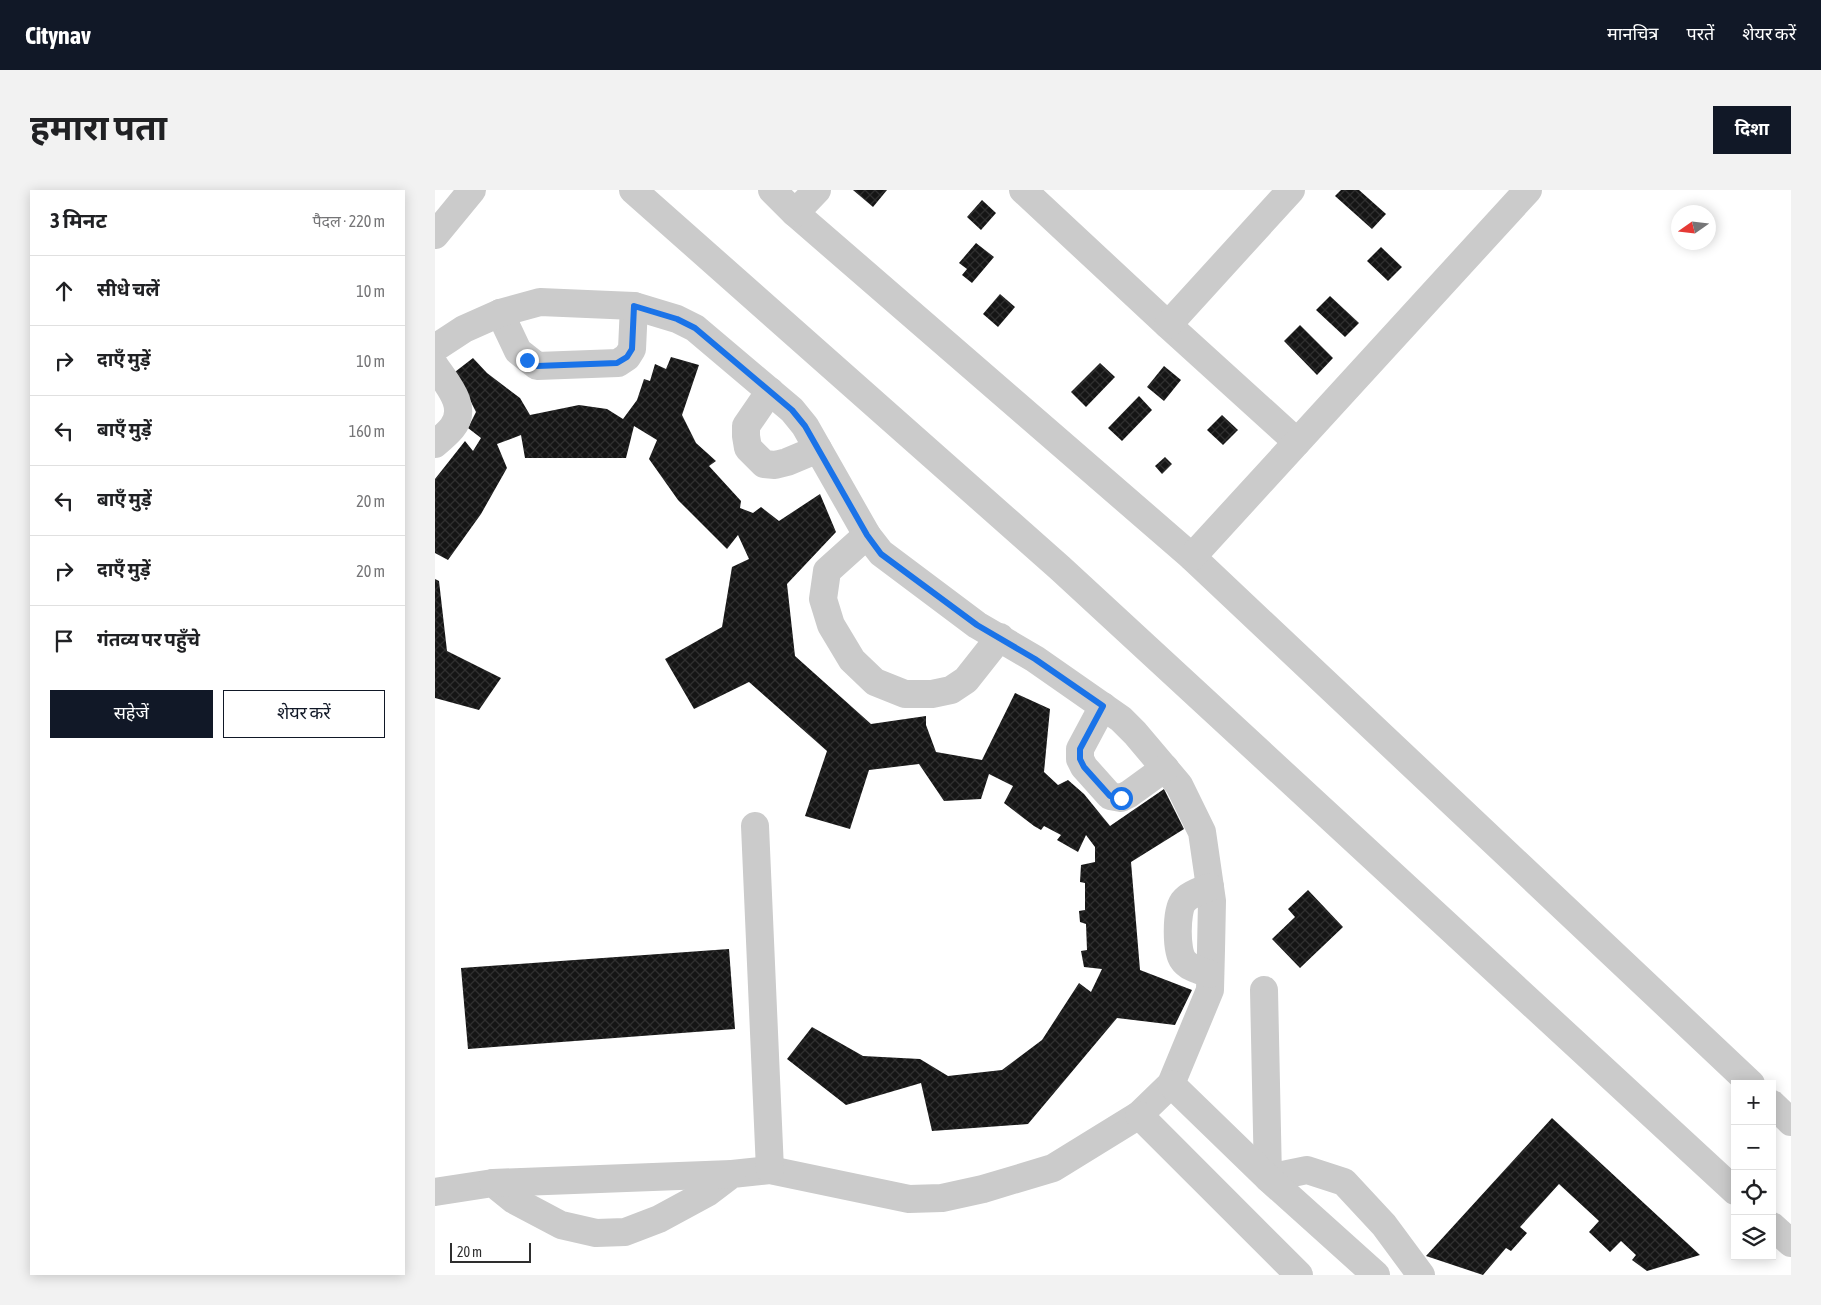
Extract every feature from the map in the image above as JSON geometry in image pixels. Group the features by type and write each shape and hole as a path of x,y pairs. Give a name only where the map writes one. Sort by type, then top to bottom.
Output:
{"street":[{"path":"435,235 472,190"},
{"path":"633,190 1060,568 1731,1187"},
{"path":"772,190 795,213 1192,557 1747,1080"},
{"path":"795,213 817,190"},
{"path":"1023,190 1297,442"},
{"path":"1168,325 1291,190"},
{"path":"1192,557 1528,190"},
{"path":"435,348 464,329 500,313 540,302 634,306 677,319 695,328 792,410 805,426 867,535 881,554 977,625 1035,659 1103,706 1135,732 1179,785 1202,832 1211,887 1192,895 1182,903 1178,917 1178,951 1183,962 1211,974 1210,990 1171,1084 1139,1115 1053,1168 983,1189 942,1198 909,1199 770,1170 732,1174 493,1183 435,1192"},
{"path":"500,313 518,351 537,366 617,363 627,357 632,349 634,306"},
{"path":"435,366 457,400 459,416 453,428 435,444"},
{"path":"770,391 746,426 748,448 764,464 775,466 818,449"},
{"path":"867,535 827,571 823,599 831,625 852,660 875,682 905,694 932,694 951,690 966,680 1000,637"},
{"path":"1103,706 1080,749 1080,759 1084,767 1110,796 1121,798 1129,794 1165,768"},
{"path":"755,826 770,1170"},
{"path":"1264,990 1268,1178"},
{"path":"1171,1084 1268,1178 1376,1275"},
{"path":"1776,1108 1791,1122"},
{"path":"1139,1115 1299,1275"},
{"path":"1268,1178 1307,1170 1344,1182 1383,1225 1421,1275"},
{"path":"493,1183 514,1200 561,1225 595,1233 625,1232 659,1220 707,1193 732,1174"},
{"path":"1776,1230 1791,1243"}],"building":[{"path":"853,190 887,190 873,207"},
{"path":"1341,190 1359,190 1386,214 1372,229 1335,196"},
{"path":"982,200 996,213 981,230 967,217"},
{"path":"976,243 994,257 972,283 962,275 967,269 959,263"},
{"path":"1381,247 1402,267 1388,281 1367,261"},
{"path":"1000,294 1015,307 998,327 983,314"},
{"path":"1330,296 1359,323 1345,337 1316,310"},
{"path":"1300,325 1333,358 1317,375 1284,341"},
{"path":"671,357 699,365 682,415 696,443 716,461 709,466 741,501 740,508 753,513 761,507 779,521 820,494 836,532 787,584 795,656 871,724 926,716 926,725 936,752 982,760 1015,693 1050,709 1044,772 1058,785 1068,780 1084,794 1110,826 1164,789 1184,829 1131,862 1140,970 1192,990 1175,1025 1117,1018 1028,1124 932,1131 921,1083 846,1105 787,1059 812,1027 863,1056 920,1059 948,1076 1002,1070 1042,1040 1079,983 1091,992 1102,969 1084,967 1081,951 1087,950 1086,924 1080,922 1079,911 1085,910 1085,883 1080,882 1081,865 1095,862 1095,847 1086,835 1078,852 1057,840 1061,835 1044,826 1041,830 1034,826 1004,803 1013,786 989,774 981,799 944,801 919,764 869,770 850,829 805,816 827,751 749,682 694,709 665,659 722,627 732,567 749,559 738,535 727,549 678,500 649,459 657,440 634,426 626,458 525,458 521,435 497,444 507,468 481,514 448,560 435,553 435,479 465,441 473,451 481,438 468,428 476,412 468,396 451,375 473,358 487,373 520,398 530,415 579,405 607,409 623,419 637,400 644,379 650,381 655,364 666,369"},
{"path":"1100,363 1115,377 1086,407 1071,392"},
{"path":"1164,366 1181,380 1164,401 1147,387"},
{"path":"1139,396 1152,410 1122,441 1108,428"},
{"path":"1222,415 1238,430 1223,445 1207,430"},
{"path":"1165,457 1172,464 1162,474 1155,466"},
{"path":"435,579 439,581 447,651 501,678 479,710 435,698"},
{"path":"1308,890 1343,927 1300,968 1272,939 1295,917 1288,909"},
{"path":"729,949 735,1029 468,1049 461,968"},
{"path":"1552,1118 1700,1255 1647,1271 1632,1260 1636,1255 1621,1241 1610,1252 1589,1232 1599,1221 1559,1184 1520,1227 1527,1233 1511,1251 1506,1248 1483,1275 1426,1256"}],"route":[{"path":"527,360 537,366 617,363 627,357 632,349 634,306 677,319 695,328 792,410 805,426 867,535 881,554 977,625 1035,659 1103,706 1080,749 1080,759 1084,767 1110,796 1121,798"}]}
